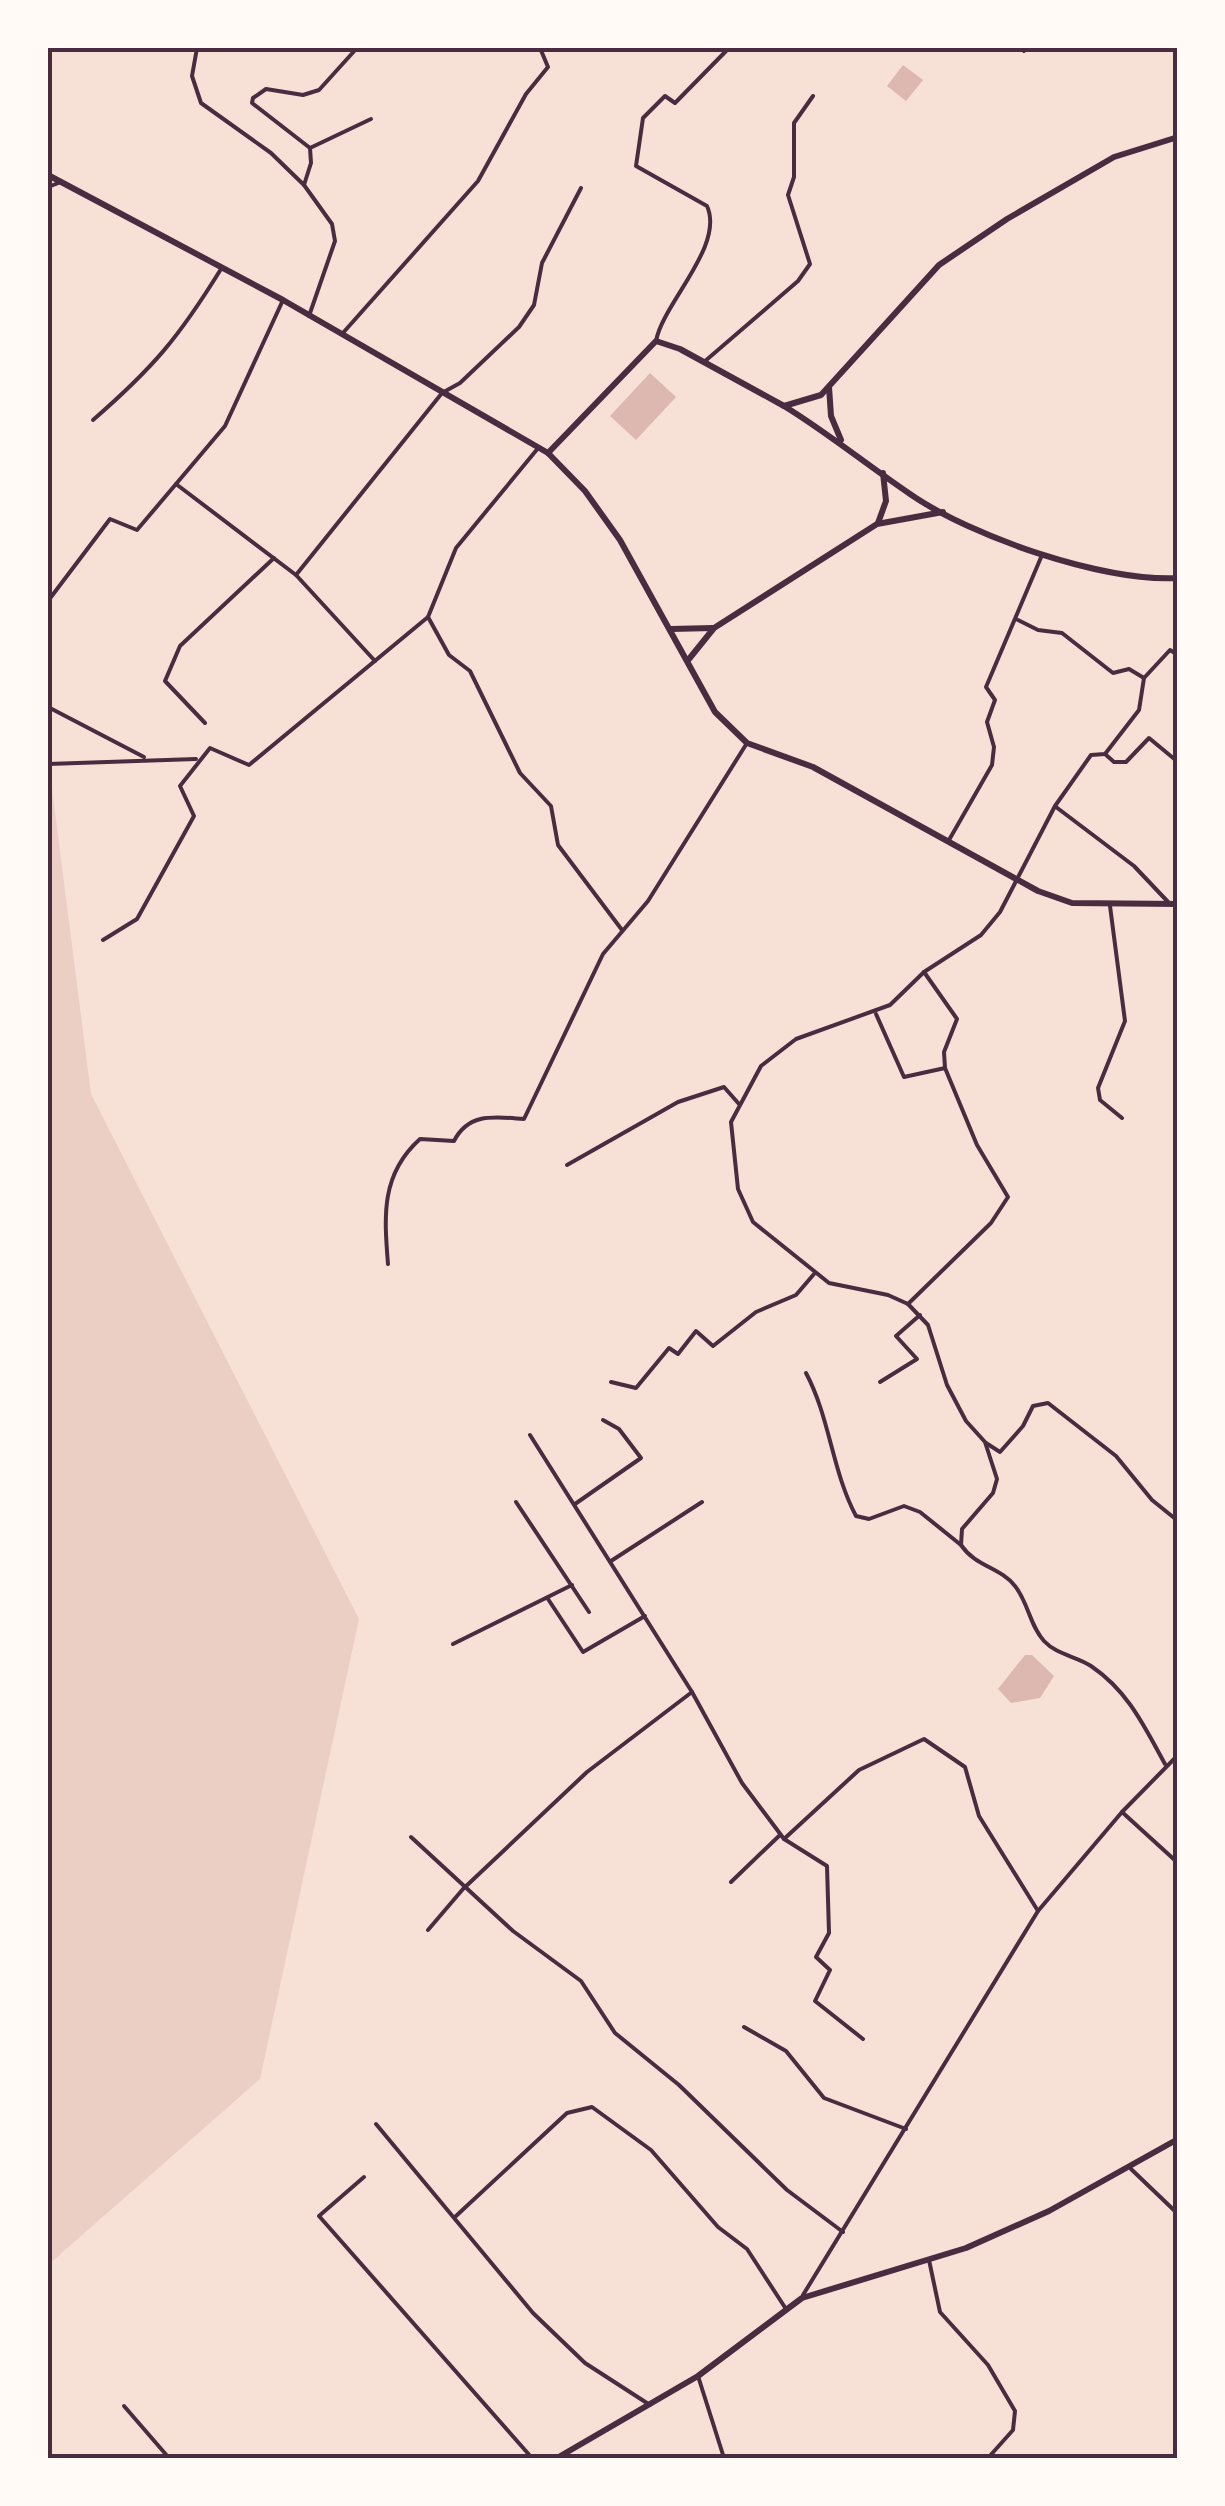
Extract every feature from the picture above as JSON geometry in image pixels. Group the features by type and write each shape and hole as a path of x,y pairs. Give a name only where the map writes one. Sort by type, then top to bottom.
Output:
{"main road":[{"path":"784,406 814,398 829,387 905,298 939,265 1007,219 1114,157 1178,137"},
{"path":"48,175 283,300 548,453 586,491 620,540 715,712 747,743 813,767 947,844 1018,881 1072,903 1174,904"},
{"path":"548,453 656,341 704,362 784,406 944,512 1042,555 1150,580 1178,578"},
{"path":"829,387 831,416 841,441"},
{"path":"877,524 886,501 883,473"},
{"path":"688,659 714,628 877,524 944,512"},
{"path":"671,629 714,628"},
{"path":"562,2457 698,2376 802,2298 928,2260 1049,2212 1178,2139"}],"street":[{"path":"197,48 192,76 201,103 271,153 304,185 332,224 335,241 309,316"},
{"path":"304,185 311,163 310,148 252,103 252,98 266,89 303,95 319,90 357,48"},
{"path":"341,335 478,182 526,94 548,67 540,48"},
{"path":"656,341 658,327 696,264 710,212 702,203 636,166 643,118 665,96 675,103 729,48"},
{"path":"704,362 798,281 810,264 788,195 794,177 794,122 813,96"},
{"path":"310,148 371,119"},
{"path":"48,187 61,182"},
{"path":"296,574 442,393 472,372 534,304 542,263 581,188"},
{"path":"93,420 163,356 222,268"},
{"path":"48,601 110,519 137,530 225,426 283,300"},
{"path":"103,940 138,919 171,863 194,816 180,786 196,759 210,748 249,765 428,617 456,548 539,447"},
{"path":"176,484 296,574 376,662"},
{"path":"947,844 992,765 994,747 988,722 995,700 986,688 1042,555"},
{"path":"205,723 165,681 180,646 274,558"},
{"path":"428,617 449,655 470,670 520,773 550,806 558,845 622,930"},
{"path":"1017,620 1038,630 1062,633 1113,673 1129,669 1144,678"},
{"path":"1105,754 1139,710 1144,678 1170,650 1178,655"},
{"path":"48,708 148,759"},
{"path":"1178,762 1149,738 1126,762 1114,762 1105,754 1091,755 1055,806 1018,881 981,935 924,972 890,1005 796,1039 761,1066 731,1122 730,1142 745,1212 829,1283 888,1294 920,1315 939,1348 947,1385 966,1421 986,1442 1000,1452 1023,1426 1032,1406 1048,1403 1116,1456 1152,1500 1178,1521"},
{"path":"388,1264 383,1203 401,1156 420,1139 454,1141 462,1126 485,1116 524,1119 603,954 648,901 747,743"},
{"path":"48,764 196,759"},
{"path":"1055,806 1134,866 1174,904"},
{"path":"1110,906 1124,1020 1098,1088 1100,1100 1122,1118"},
{"path":"908,1304 991,1223 1008,1198 977,1145 945,1068 944,1052 957,1019 924,972"},
{"path":"876,1012 904,1077 908,1080 945,1068"},
{"path":"567,1166 678,1102 724,1087 739,1104"},
{"path":"611,1382 636,1388 669,1348 678,1354 696,1331 713,1346 756,1312 796,1295 814,1274"},
{"path":"880,1382 917,1359 896,1336 920,1315"},
{"path":"806,1373 820,1400 846,1497 856,1516 869,1519 904,1506 920,1512 987,1570 998,1572 1016,1586 1042,1638 1056,1650 1089,1664 1124,1692 1164,1764"},
{"path":"575,1504 641,1458 619,1429 603,1420"},
{"path":"530,1435 646,1616 742,1783 782,1837 827,1866 829,1933 816,1956 830,1970 815,2002 864,2039"},
{"path":"961,1545 962,1529 992,1492 998,1478 986,1442"},
{"path":"516,1502 588,1612"},
{"path":"611,1561 702,1502"},
{"path":"453,1644 572,1584"},
{"path":"548,1599 584,1652 646,1616"},
{"path":"428,1930 463,1889 587,1772 692,1692"},
{"path":"731,1882 859,1770 916,1741 932,1741 965,1767 979,1816 1038,1911"},
{"path":"802,2298 1038,1911 1164,1764 1178,1754"},
{"path":"1122,1812 1178,1863"},
{"path":"411,1837 463,1889 581,1981 615,2033 679,2085 787,2190 843,2232"},
{"path":"744,2027 786,2051 824,2098 906,2129"},
{"path":"456,2216 568,2113 592,2107 652,2150 718,2227 747,2249 786,2309"},
{"path":"376,2124 533,2313 585,2363 650,2405"},
{"path":"1130,2168 1178,2214"},
{"path":"364,2176 318,2216 532,2458"},
{"path":"928,2260 940,2312 988,2365 1015,2412 1013,2430 988,2458"},
{"path":"698,2376 724,2458"},
{"path":"124,2406 170,2458"}],"shaded area":[{"path":"903,65 923,80 906,101 887,86"},
{"path":"650,373 676,397 636,440 610,416"},
{"path":"48,757 91,1094 359,1619 260,2079 48,2265"},
{"path":"1025,1655 1032,1655 1054,1676 1040,1698 1011,1703 998,1689"}]}
